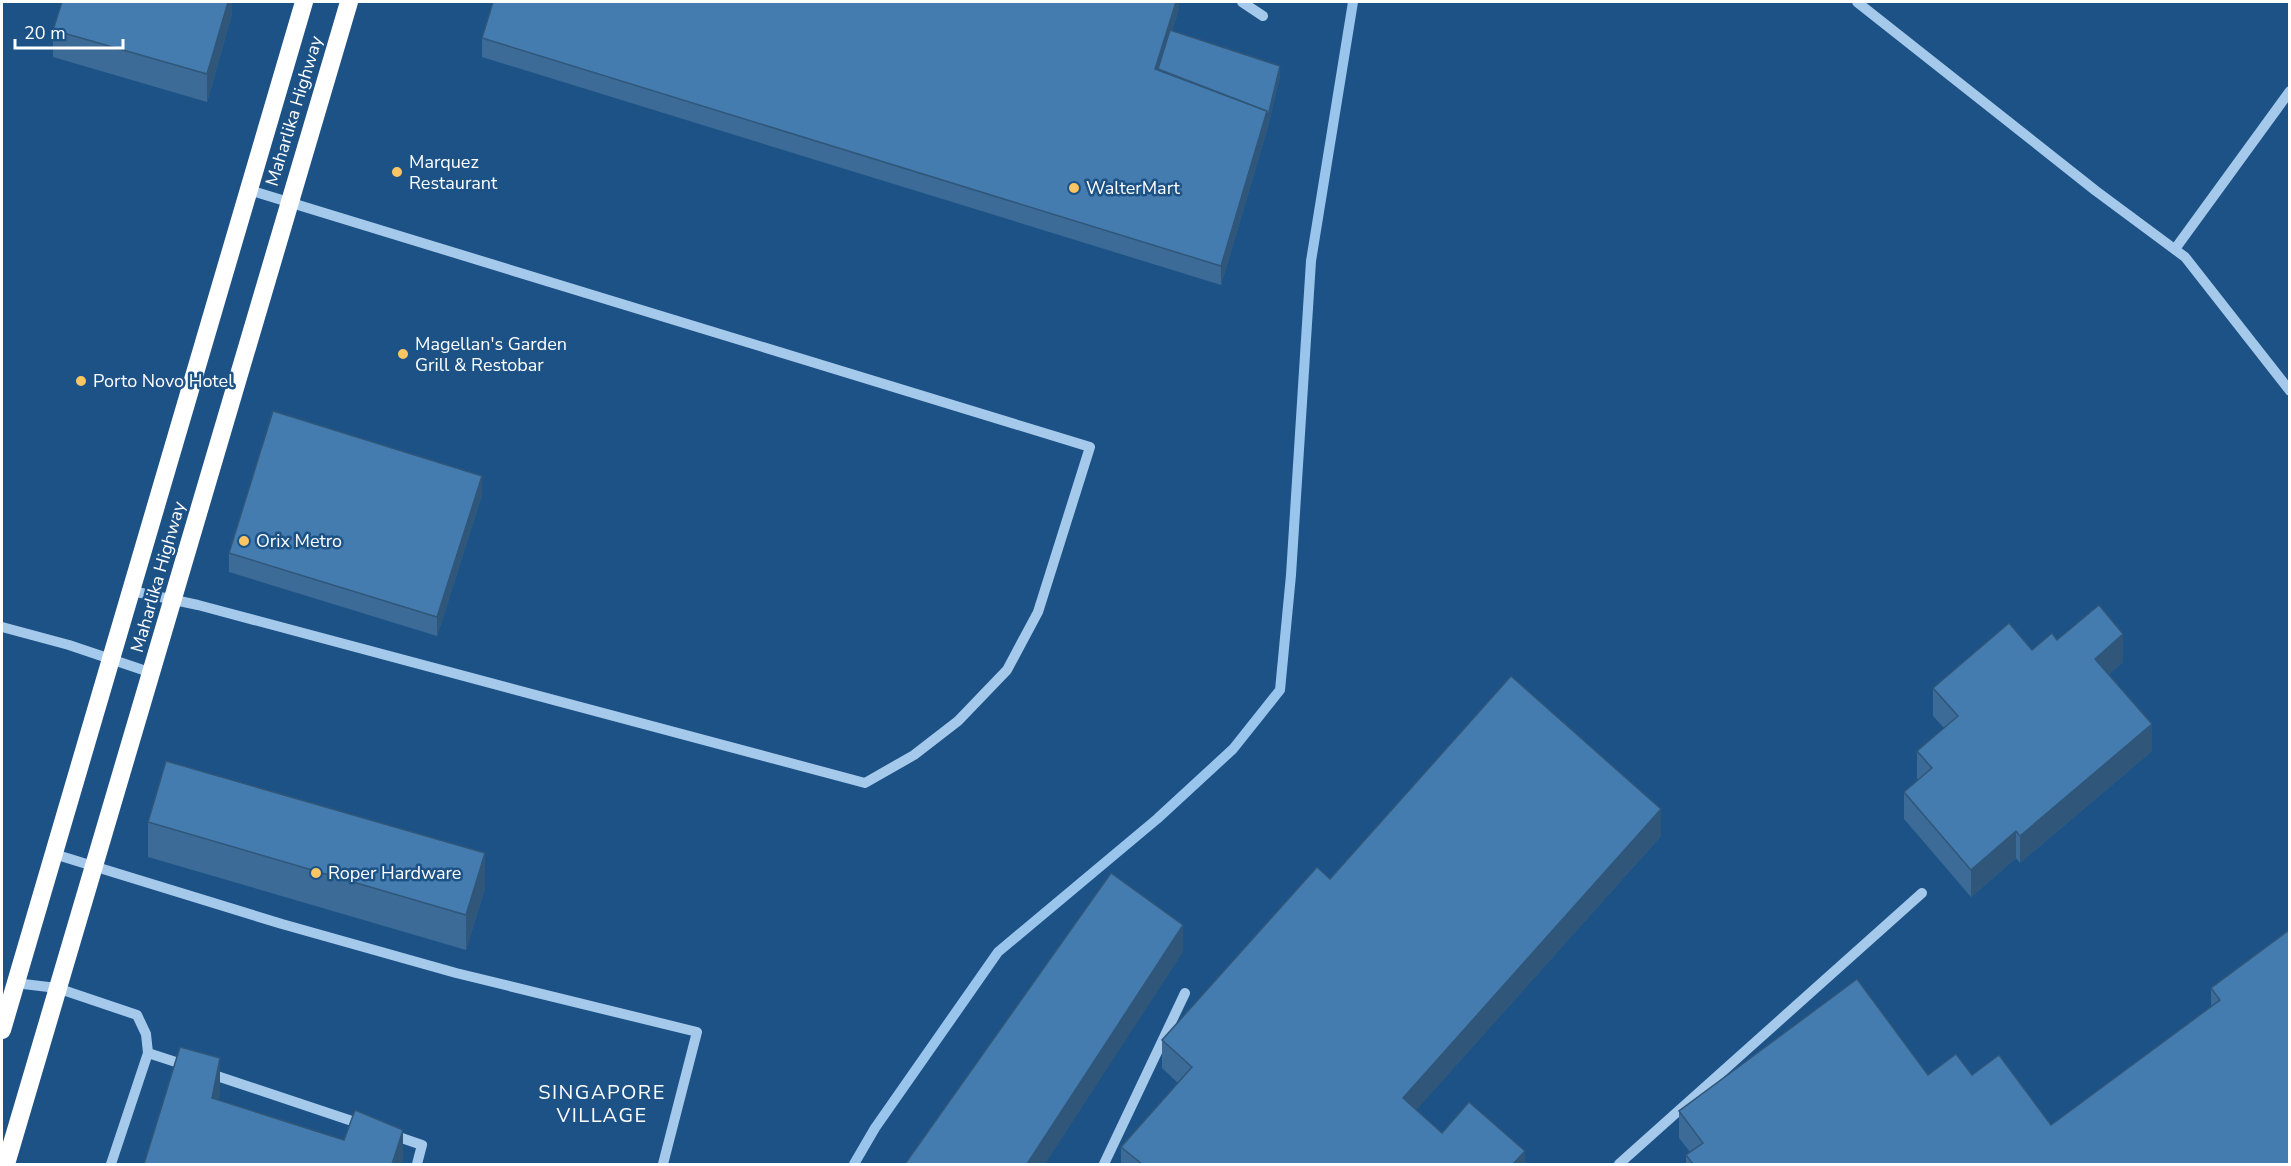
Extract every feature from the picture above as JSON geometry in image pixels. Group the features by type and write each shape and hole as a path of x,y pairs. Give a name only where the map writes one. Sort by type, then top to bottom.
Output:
{"highway":[{"name":"Maharlika Highway","path":"2,1030 304,2"},
{"name":"Maharlika Highway","path":"6,1164 349,2"}],"street":[{"path":"1242,2 1263,16"},
{"path":"1857,2 2096,191 2185,256 2289,392"},
{"path":"2175,249 2289,91"},
{"path":"132,591 173,599 865,783 914,755 958,721 1007,670 1038,612 1090,447 249,190"},
{"path":"2,627 112,658 152,673"},
{"path":"54,854 282,924 456,973 698,1032 663,1164"},
{"path":"1619,1164 1922,893"},
{"path":"15,983 57,988 137,1015 146,1034 148,1053 111,1164"},
{"path":"1104,1164 1185,993"},
{"path":"148,1053 422,1145 417,1164"}],"building":[{"path":"62,2 228,2 207,74 53,30"},
{"name":"WalterMart","path":"493,2 1176,2 1155,69 1267,111 1221,266 482,38"},
{"path":"1170,30 1280,66 1267,120 1267,111 1158,69"},
{"path":"273,411 482,476 437,617 229,553"},
{"path":"2099,605 2123,634 2095,659 2152,724 2020,836 2016,831 1971,870 1904,792 1932,768 1917,751 1958,716 1933,688 2009,623 2032,650 2052,633 2057,640"},
{"path":"1511,676 1661,809 1403,1098 1442,1133 1469,1102 1525,1151 1513,1164 1142,1164 1121,1147 1192,1067 1162,1040 1317,867 1330,879"},
{"path":"166,761 485,853 466,915 148,822"},
{"path":"1111,873 1183,925 1027,1164 905,1164"},
{"path":"2289,930 2289,1164 1693,1164 1686,1155 1703,1143 1679,1111 1857,979 1928,1075 1956,1054 1972,1075 1999,1055 2051,1125 2220,1000 2211,988"},
{"path":"180,1047 220,1058 212,1098 344,1140 355,1110 403,1130 392,1164 144,1164"}],"waterway":[{"path":"854,1164 875,1128 998,952 1157,819 1233,749 1280,690 1291,575 1311,261 1353,2"}],"place":[{"name":"Marquez Restaurant","path":"397,172"},
{"name":"WalterMart","path":"1074,188"},
{"name":"Magellan's Garden Grill & Restobar","path":"403,354"},
{"name":"Porto Novo Hotel","path":"81,381"},
{"name":"Orix Metro","path":"244,541"},
{"name":"Roper Hardware","path":"316,873"}],"district":[{"name":"SINGAPORE VILLAGE","path":"602,1104"}]}
